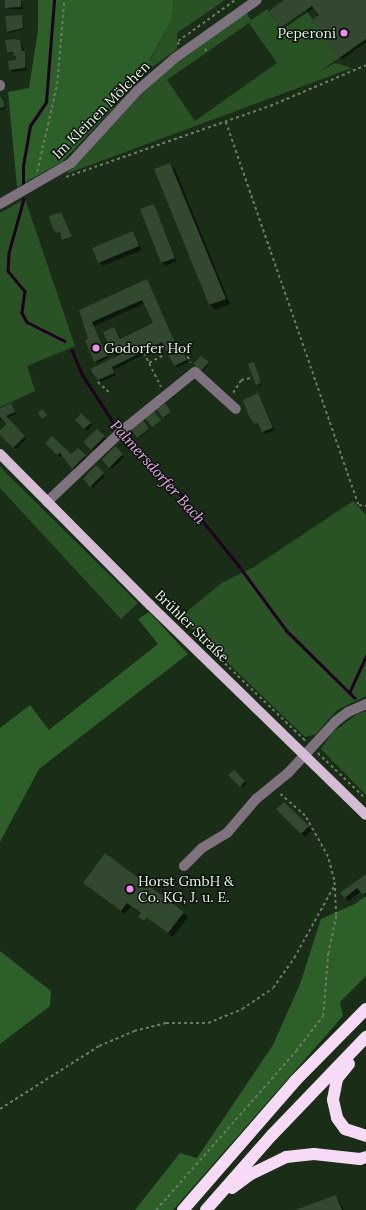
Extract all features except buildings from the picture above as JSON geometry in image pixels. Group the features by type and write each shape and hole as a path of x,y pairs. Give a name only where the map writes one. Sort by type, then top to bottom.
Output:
{"highway":[{"path":"183,1210 295,1081 366,1009"},
{"path":"209,1206 272,1135 366,1037"},
{"path":"366,1043 337,1079 333,1100 337,1118 345,1129 366,1136"},
{"path":"209,1206 249,1175 286,1157 314,1154 360,1159 366,1157"}],"main road":[{"name":"Brühler Straße","path":"0,454 366,815"}],"street":[{"name":"Im Kleinen Mölchen","path":"0,204 48,178 71,163 138,90 175,58 257,0"},
{"path":"47,502 121,432 195,372 236,409"},
{"path":"184,866 202,848 227,833 256,799 272,787 305,756 336,721 348,712 366,704"}],"path":[{"path":"29,188 36,178 57,84 64,0"},
{"path":"48,178 62,179 226,122 366,65"},
{"path":"226,122 359,505 366,506"},
{"path":"182,346 195,372"},
{"path":"144,353 165,396"},
{"path":"149,363 164,355"},
{"path":"228,402 241,380 251,378"},
{"path":"98,382 110,393"},
{"path":"156,1210 296,1050 323,1016 328,954 336,915 334,886 328,857 305,816 272,787"},
{"path":"0,1109 99,1046 134,1031 166,1023 208,1022 242,1009 273,988 294,958 334,886"}],"green space":[{"path":"38,0 174,0 172,19 149,61 151,68 62,162 17,187 8,92 29,88 38,30"},
{"path":"174,0 225,0 177,33 177,49 151,68 149,62 172,19"},
{"path":"267,9 280,28 306,10 339,58 320,71 335,63 352,68 66,174 157,78 246,12 251,20","holes":["249,23 277,63 195,121 167,80"]},
{"path":"25,199 75,346 27,366 35,391 0,407 0,213"},
{"path":"0,466 138,603 121,619 0,488"},
{"path":"353,501 366,515 366,696 337,710 316,734 305,737 180,617 223,582 254,567"},
{"path":"149,612 188,654 39,769 0,842 0,728 30,705 49,730 158,644 138,619"},
{"path":"366,711 366,795 321,749 332,733 357,714"},
{"path":"366,896 366,976 340,1002 343,1016 173,1210 135,1210 180,1153 197,1158 273,1045 300,984 321,919 355,904"},
{"path":"0,951 51,991 50,1006 0,1044"}],"waterway":[{"name":"Palmersdorfer Bach","path":"23,188 23,166 30,126 46,102 54,0"},
{"name":"Palmersdorfer Bach","path":"24,199 9,253 8,271 25,291 22,313 27,322 65,341"},
{"name":"Palmersdorfer Bach","path":"72,350 82,374 119,431"},
{"name":"Palmersdorfer Bach","path":"123,435 184,498 240,567"},
{"name":"Palmersdorfer Bach","path":"242,570 287,631 355,698"},
{"path":"349,693 366,656"}],"place":[{"name":"Peperoni","path":"344,33"},
{"name":"Godorfer Hof","path":"96,348"},
{"name":"Horst GmbH & Co. KG, J. u. E.","path":"130,889"}]}
